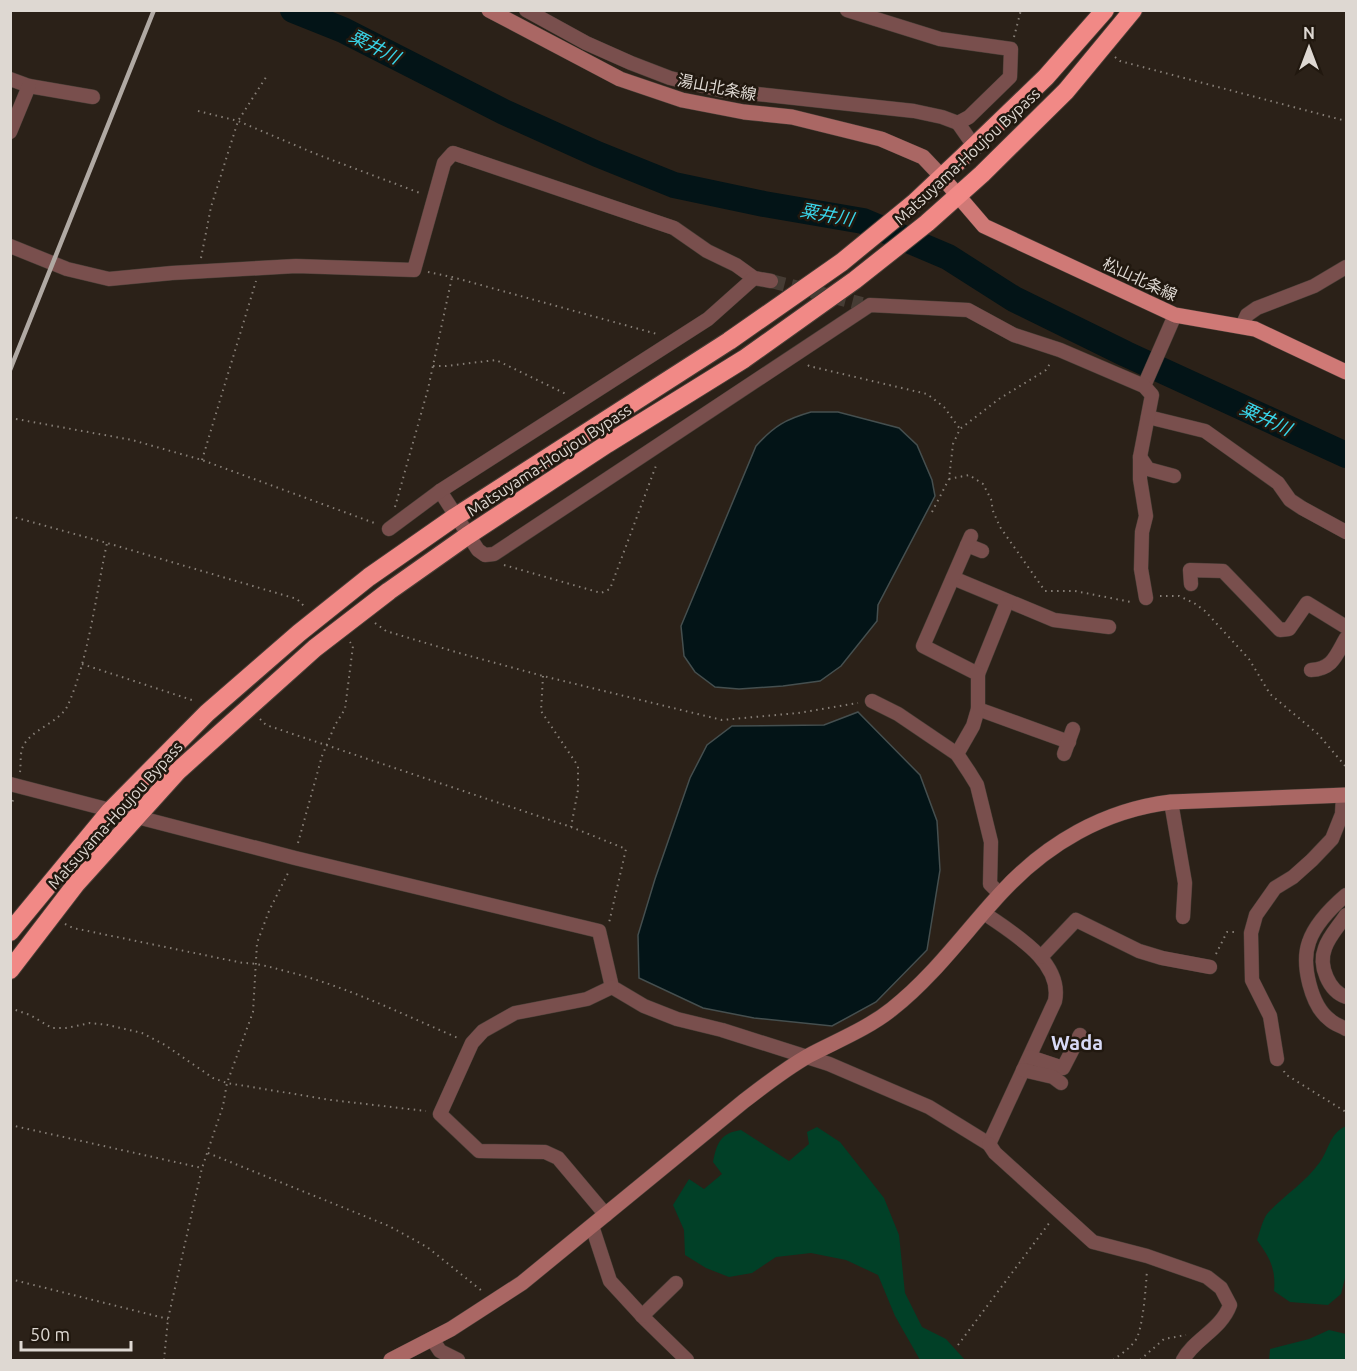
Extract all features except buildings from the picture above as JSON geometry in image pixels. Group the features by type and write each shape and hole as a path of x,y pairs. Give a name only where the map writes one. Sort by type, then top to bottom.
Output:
{"highway":[{"name":"Matsuyama-Houjou Bypass","path":"10,932 110,811 207,713 318,618 369,577 455,517 729,341 842,262 942,177 1046,76 1105,10"},
{"name":"Matsuyama-Houjou Bypass","path":"10,970 76,884 178,771 341,627 467,536 607,444 744,359 855,280 927,224 982,174 1066,91 1133,10"}],"main road":[{"name":"松山北条線","path":"942,177 984,226 1175,315 1255,329 1347,372"}],"street":[{"name":"湯山北条線","path":"489,10 620,79 682,100 744,112 792,117 881,139 923,157 942,177"},
{"path":"526,10 586,43 670,78 720,90 914,111 942,117 958,123 974,146"},
{"path":"847,10 940,39 1011,50 1010,77 969,117 958,123"},
{"path":"10,79 29,86 93,97"},
{"path":"10,132 29,86"},
{"path":"10,246 67,269 109,279 296,266 414,270 444,163 453,153 674,228 707,251 736,265 754,278 771,281"},
{"path":"1242,326 1247,315 1257,308 1314,286 1347,267"},
{"path":"389,529 440,491 708,319 754,278"},
{"path":"440,491 478,550 486,555 494,554 666,442 866,305 968,310 1014,335 1060,350 1145,384 1152,394 1140,457 1140,479 1146,516 1142,532 1141,569 1146,598"},
{"path":"1145,384 1175,315"},
{"path":"1148,417 1205,431 1278,483 1290,500 1347,532"},
{"path":"1140,457 1149,470 1174,476"},
{"path":"978,674 923,646 969,540 982,551"},
{"path":"1191,584 1190,570 1223,571 1280,630 1289,629 1307,603 1347,627"},
{"path":"953,578 1054,620 1100,630"},
{"path":"957,754 974,726 978,709 978,674 1007,602"},
{"path":"1311,670 1323,669 1330,665 1347,638"},
{"path":"872,701 898,714 957,754 977,785 991,842 990,884 1000,894"},
{"path":"978,709 1068,742"},
{"path":"14,784 295,858 599,931 612,987 644,1006 677,1019 722,1029 829,1064 929,1107 989,1144 1093,1242 1147,1256 1207,1277 1221,1288 1230,1305 1226,1315 1213,1331 1190,1350 1183,1360"},
{"path":"392,1360 432,1339 522,1283 744,1101 805,1058 863,1027 896,1006 931,974 1000,894 1031,864 1056,845 1085,828 1148,805 1171,802 1345,795 1342,813 1332,839 1293,877 1275,888 1256,915 1251,933 1252,980 1270,1016 1277,1059"},
{"path":"1171,802 1185,883 1183,917"},
{"path":"1347,894 1321,921 1309,942 1306,960 1307,976 1319,1007 1329,1020 1347,1029"},
{"path":"984,913 1041,957 1058,989 1055,1001 989,1144"},
{"path":"1347,915 1332,934 1324,950 1324,967 1329,983 1338,994 1347,997"},
{"path":"1041,957 1076,920 1139,951 1210,967"},
{"path":"606,1215 558,1158 545,1152 479,1151 440,1114 472,1042 483,1031 515,1013 587,999 612,987"},
{"path":"1030,1057 1063,1068 1080,1035"},
{"path":"1023,1070 1042,1073 1062,1083"},
{"path":"592,1226 610,1281 687,1360"},
{"path":"642,1316 676,1283"},
{"path":"432,1339 440,1351 458,1360"}],"path":[{"path":"1011,50 1021,10"},
{"path":"1103,48 1120,61 1347,121"},
{"path":"198,272 211,207 238,120 268,74"},
{"path":"198,111 238,120 316,154 434,198"},
{"path":"202,459 260,268"},
{"path":"414,270 452,277 674,340"},
{"path":"16,419 132,440 202,459 389,529 433,366 452,277"},
{"path":"932,512 949,479 953,444 960,429 999,399 1046,370 1060,350"},
{"path":"801,351 808,366 927,394 944,407 960,429"},
{"path":"433,366 496,360 579,401"},
{"path":"486,555 495,562 601,593 607,592 666,442"},
{"path":"10,516 297,599 318,618"},
{"path":"10,807 22,748 45,726 62,715 68,706 82,664 107,543"},
{"path":"365,608 375,623 386,631 543,676 722,720 872,701"},
{"path":"164,1360 168,1319 202,1168 223,1106 227,1083 253,1012 257,943 269,911 295,858 327,745 345,709 352,646 341,627"},
{"path":"82,664 192,700 207,713"},
{"path":"543,676 541,711 578,766 578,790 571,826"},
{"path":"248,707 266,725 571,826 626,849 608,928 599,931"},
{"path":"52,916 73,928 243,963 256,963 335,985 472,1042"},
{"path":"1210,967 1227,932 1251,933"},
{"path":"10,1008 30,1015 52,1028 66,1028 90,1023 142,1033 165,1045 213,1078 227,1083 331,1100 440,1114"},
{"path":"1277,1059 1285,1074 1347,1112"},
{"path":"10,1125 202,1168"},
{"path":"208,1152 389,1226 427,1247 494,1301"},
{"path":"958,1345 1059,1211"},
{"path":"1113,1360 1136,1340 1139,1334 1146,1294 1147,1256"},
{"path":"10,1279 168,1319"},
{"path":"1140,1360 1164,1339 1213,1331"}],"green space":[{"path":"1346,1126 1346,1274 1341,1294 1328,1305 1290,1302 1274,1291 1271,1264 1257,1240 1261,1227 1267,1214 1314,1170 1333,1137"},
{"path":"817,1127 840,1142 884,1198 899,1235 905,1293 922,1327 946,1339 965,1360 920,1360 895,1316 878,1275 846,1260 811,1253 776,1257 752,1273 729,1277 706,1268 685,1255 684,1230 673,1205 689,1179 704,1189 722,1174 713,1162 718,1144 724,1136 741,1130 789,1161 809,1144 807,1132"},
{"path":"1329,1330 1346,1334 1346,1360 1269,1360 1270,1349 1309,1339"}],"shaded area":[{"path":"811,412 838,412 899,428 917,445 932,480 935,496 878,605 877,621 841,666 820,681 739,689 715,687 695,672 684,656 681,626 756,446 781,424"},
{"path":"858,712 920,775 937,821 940,870 927,950 876,1002 832,1026 754,1018 703,1008 639,978 638,935 690,778 707,745 732,726 824,725"}],"waterway":[{"name":"粟井川","path":"293,10 343,30 504,112 597,154 674,185 764,204 863,221 948,257 1014,299 1126,354 1346,455"}],"tunnel":[{"path":"771,281 862,304"}],"railway":[{"path":"10,370 154,10"}],"district":[{"name":"Wada","path":"1077,1042"}]}
